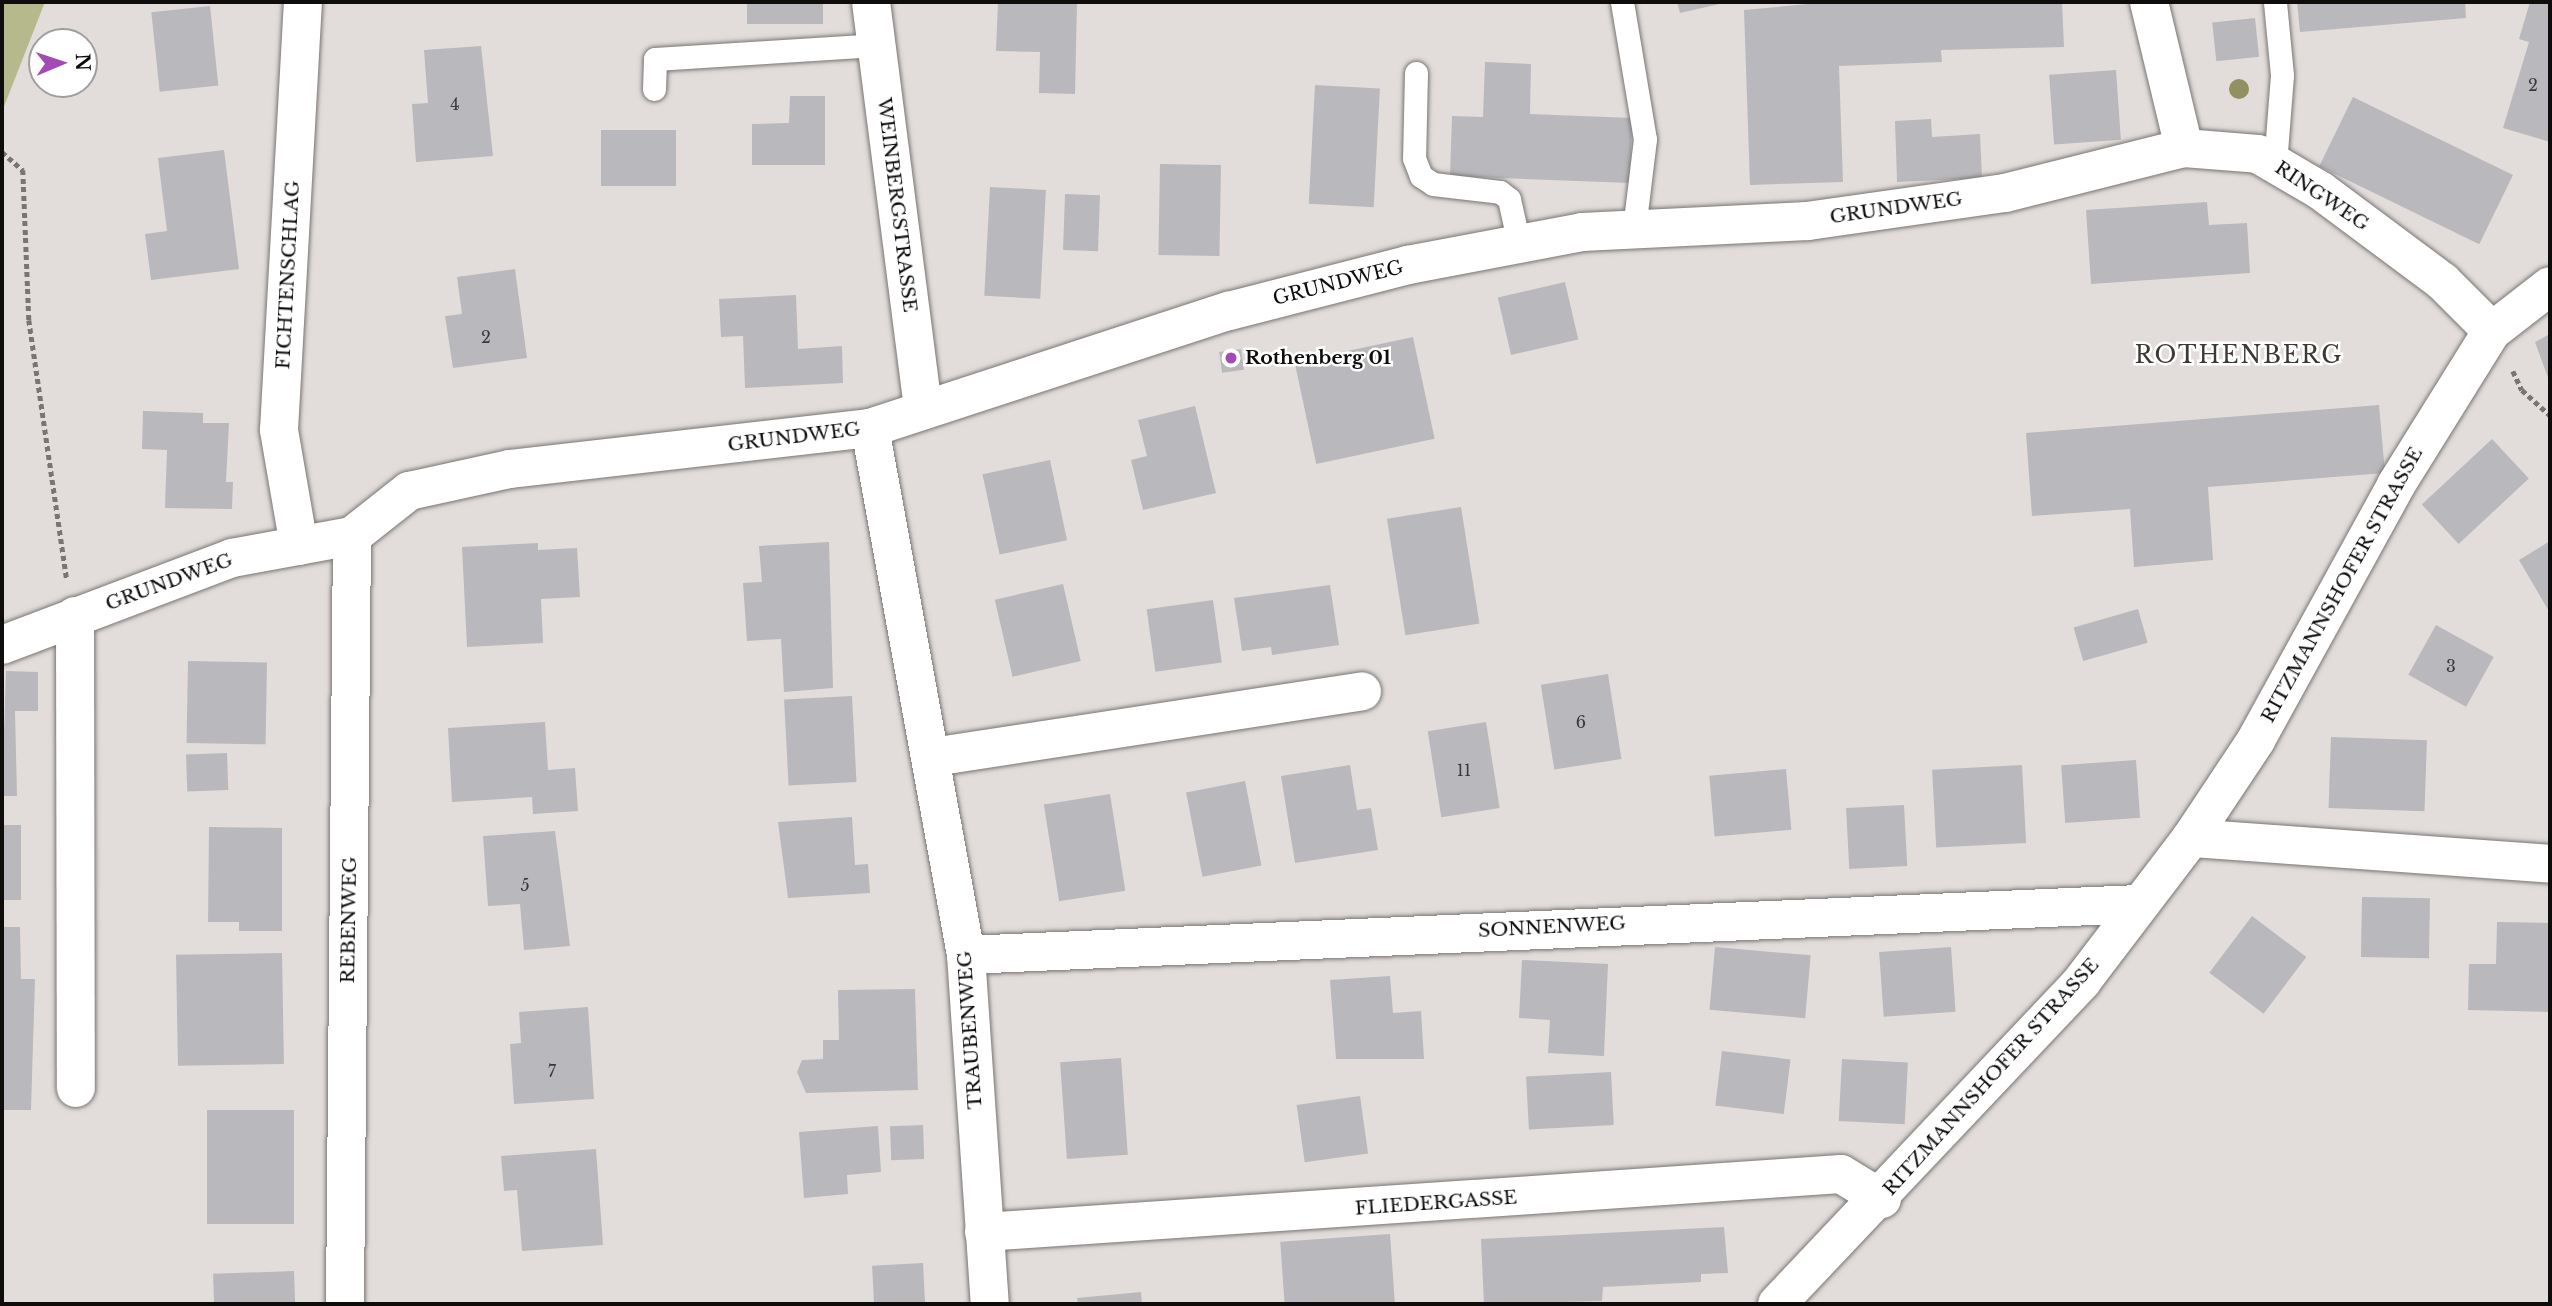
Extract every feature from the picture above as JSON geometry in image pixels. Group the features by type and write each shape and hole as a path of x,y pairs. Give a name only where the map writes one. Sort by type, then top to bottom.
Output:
{"street":[{"name":"FICHTENSCHLAG","path":"299,546 279,430 303,2"},
{"name":"WEINBERGSTRASSE","path":"871,2 923,409"},
{"path":"2150,2 2184,148"},
{"name":"GRUNDWEG","path":"2,645 232,558 352,536 409,491 459,480 870,428 1229,311 1519,244 1633,229 1808,221 2005,192 2184,148"},
{"name":"RINGWEG","path":"2184,148 2258,154 2275,164 2443,282 2492,331"},
{"path":"2492,331 2550,286"},
{"name":"RITZMANNSHOFER STRASSE","path":"1777,1304 1882,1199 2082,981 2138,904 2191,838 2256,740 2396,485 2492,331"},
{"name":"TRAUBENWEG","path":"870,428 933,757 966,956 990,1304"},
{"name":"REBENWEG","path":"345,1304 352,536"},
{"path":"75,617 76,1088"},
{"path":"933,757 1362,691"},
{"path":"2191,838 2550,864"},
{"name":"SONNENWEG","path":"966,956 2138,904"},
{"name":"FLIEDERGASSE","path":"984,1232 1841,1174 1882,1199"}],"lane":[{"path":"1622,2 1645,139 1633,229"},
{"path":"2275,2 2282,75 2275,164"},
{"path":"654,89 656,59 876,45"},
{"path":"1416,73 1414,159 1421,176 1433,184 1500,192 1509,199 1519,244"}],"path":[{"path":"2,152 23,170 29,320 75,617"},
{"path":"2492,331 2522,390 2550,415"}],"green space":[{"path":"2,2 45,2 35,28 28,28 28,45 2,109"}],"building":[{"path":"747,2 823,2 823,24 747,24"},
{"path":"998,2 1077,2 1075,94 1039,93 1040,52 996,51"},
{"path":"1677,2 1724,2 1724,3 1680,13"},
{"path":"1830,2 2062,2 2064,47 1941,50 1942,62 1839,66 1843,182 1750,185 1744,10"},
{"path":"2297,2 2465,2 2466,18 2300,32"},
{"path":"2530,2 2550,2 2550,142 2503,128 2529,42 2519,39"},
{"path":"210,6 218,86 160,92 151,12"},
{"path":"2255,18 2259,57 2216,61 2212,22"},
{"path":"481,46 493,156 416,162 412,104 428,103 424,50"},
{"path":"1485,62 1531,64 1530,114 1632,118 1630,183 1450,176 1452,116 1483,117"},
{"path":"2116,70 2121,140 2054,145 2049,75"},
{"path":"1315,85 1380,88 1374,207 1309,204"},
{"path":"790,96 825,96 825,165 752,165 752,124 789,123"},
{"path":"2353,97 2513,175 2479,244 2319,166"},
{"path":"1931,119 1932,137 1980,134 1982,178 1897,182 1895,121"},
{"path":"601,130 676,130 676,186 601,186"},
{"path":"224,150 239,269 151,280 145,234 167,231 158,158"},
{"path":"1160,164 1221,165 1219,256 1158,255"},
{"path":"990,187 1046,190 1040,299 984,296"},
{"path":"1065,194 1100,195 1098,251 1063,250"},
{"path":"2207,202 2209,225 2247,223 2250,273 2091,284 2086,210"},
{"path":"515,269 527,358 453,368 445,316 462,314 457,277"},
{"path":"1565,282 1578,339 1511,355 1498,298"},
{"path":"796,295 798,349 842,346 843,383 745,388 743,336 721,337 719,299"},
{"path":"2550,334 2550,383 2535,342"},
{"path":"1413,337 1435,439 1316,464 1295,362"},
{"name":"Rothenberg 01","path":"1241,349 1244,370 1222,373 1219,352"},
{"path":"2379,405 2385,473 2208,487 2213,560 2134,567 2130,509 2032,516 2026,433"},
{"path":"1195,406 1216,493 1143,510 1131,460 1147,456 1138,420"},
{"path":"143,411 203,413 203,423 229,423 226,482 233,482 232,509 165,508 167,450 142,449"},
{"path":"2492,439 2529,478 2459,544 2422,504"},
{"path":"1050,460 1067,540 1000,555 983,474"},
{"path":"1461,507 1479,624 1405,635 1387,519"},
{"path":"2550,541 2550,613 2519,560"},
{"path":"829,542 833,688 784,692 781,639 747,641 743,583 762,582 759,546"},
{"path":"538,543 538,550 577,548 580,597 541,599 543,643 467,647 462,547"},
{"path":"1063,584 1081,661 1013,677 995,600"},
{"path":"1330,585 1339,645 1272,655 1271,647 1242,651 1234,598"},
{"path":"1213,600 1222,662 1155,672 1147,609"},
{"path":"2138,609 2148,643 2083,661 2074,627"},
{"path":"2436,625 2494,657 2466,707 2408,675"},
{"path":"188,661 267,662 266,744 187,743"},
{"path":"6,671 38,672 38,711 15,711 17,796 2,796"},
{"path":"1608,674 1621,759 1554,770 1541,685"},
{"path":"852,696 857,782 789,785 784,700"},
{"path":"545,722 548,770 575,768 578,811 533,814 532,797 452,802 448,728"},
{"path":"1486,722 1500,808 1441,817 1428,731"},
{"path":"2331,737 2427,740 2424,811 2329,808"},
{"path":"227,753 228,790 187,791 186,754"},
{"path":"2136,760 2140,818 2065,823 2061,765"},
{"path":"1350,765 1357,810 1371,808 1378,850 1295,863 1281,776"},
{"path":"2022,765 2026,843 1936,848 1932,770"},
{"path":"1786,769 1791,830 1715,836 1709,776"},
{"path":"1245,781 1261,865 1203,877 1186,792"},
{"path":"1110,794 1125,891 1059,901 1044,804"},
{"path":"1904,805 1907,866 1849,869 1846,808"},
{"path":"852,817 855,865 868,864 870,893 788,898 778,822"},
{"path":"2,825 21,825 21,900 2,900"},
{"path":"209,827 282,828 282,931 239,931 239,922 208,922"},
{"path":"555,831 570,946 524,950 520,904 488,906 483,836"},
{"path":"2362,897 2430,898 2429,958 2361,957"},
{"path":"2252,916 2306,957 2264,1014 2209,973"},
{"path":"2497,922 2550,923 2550,1012 2468,1010 2469,964 2496,964"},
{"path":"2,927 20,927 21,979 35,979 31,1110 2,1110"},
{"path":"1715,947 1811,955 1805,1018 1710,1010"},
{"path":"1951,947 1956,1012 1884,1017 1879,952"},
{"path":"282,953 284,1064 178,1066 176,955"},
{"path":"1522,960 1608,964 1604,1056 1548,1053 1550,1020 1519,1018"},
{"path":"1390,976 1393,1013 1421,1011 1424,1059 1336,1059 1330,980"},
{"path":"915,989 918,1090 806,1093 797,1072 802,1060 823,1059 823,1040 839,1040 838,990"},
{"path":"588,1007 594,1099 514,1104 510,1044 521,1043 519,1012"},
{"path":"1722,1051 1790,1059 1784,1114 1715,1106"},
{"path":"1121,1058 1128,1155 1067,1159 1060,1062"},
{"path":"1842,1059 1908,1062 1905,1124 1839,1121"},
{"path":"1611,1072 1614,1125 1529,1129 1526,1076"},
{"path":"1360,1096 1368,1153 1305,1162 1297,1105"},
{"path":"207,1110 294,1110 294,1224 207,1224"},
{"path":"923,1125 924,1159 891,1160 890,1126"},
{"path":"878,1126 881,1172 847,1175 848,1194 804,1198 799,1132"},
{"path":"596,1149 603,1245 522,1251 517,1190 504,1191 501,1156"},
{"path":"1724,1227 1728,1273 1701,1274 1701,1282 1603,1287 1602,1301 1484,1304 1481,1239"},
{"path":"1390,1234 1395,1304 1285,1304 1280,1242"},
{"path":"923,1263 925,1303 874,1304 872,1266"},
{"path":"294,1271 295,1304 214,1304 213,1274"},
{"path":"1141,1292 1142,1304 1078,1304 1077,1298"}],"place":[{"name":"Rothenberg 01","path":"1231,358"}],"district":[{"name":"ROTHENBERG","path":"2239,355"}]}
